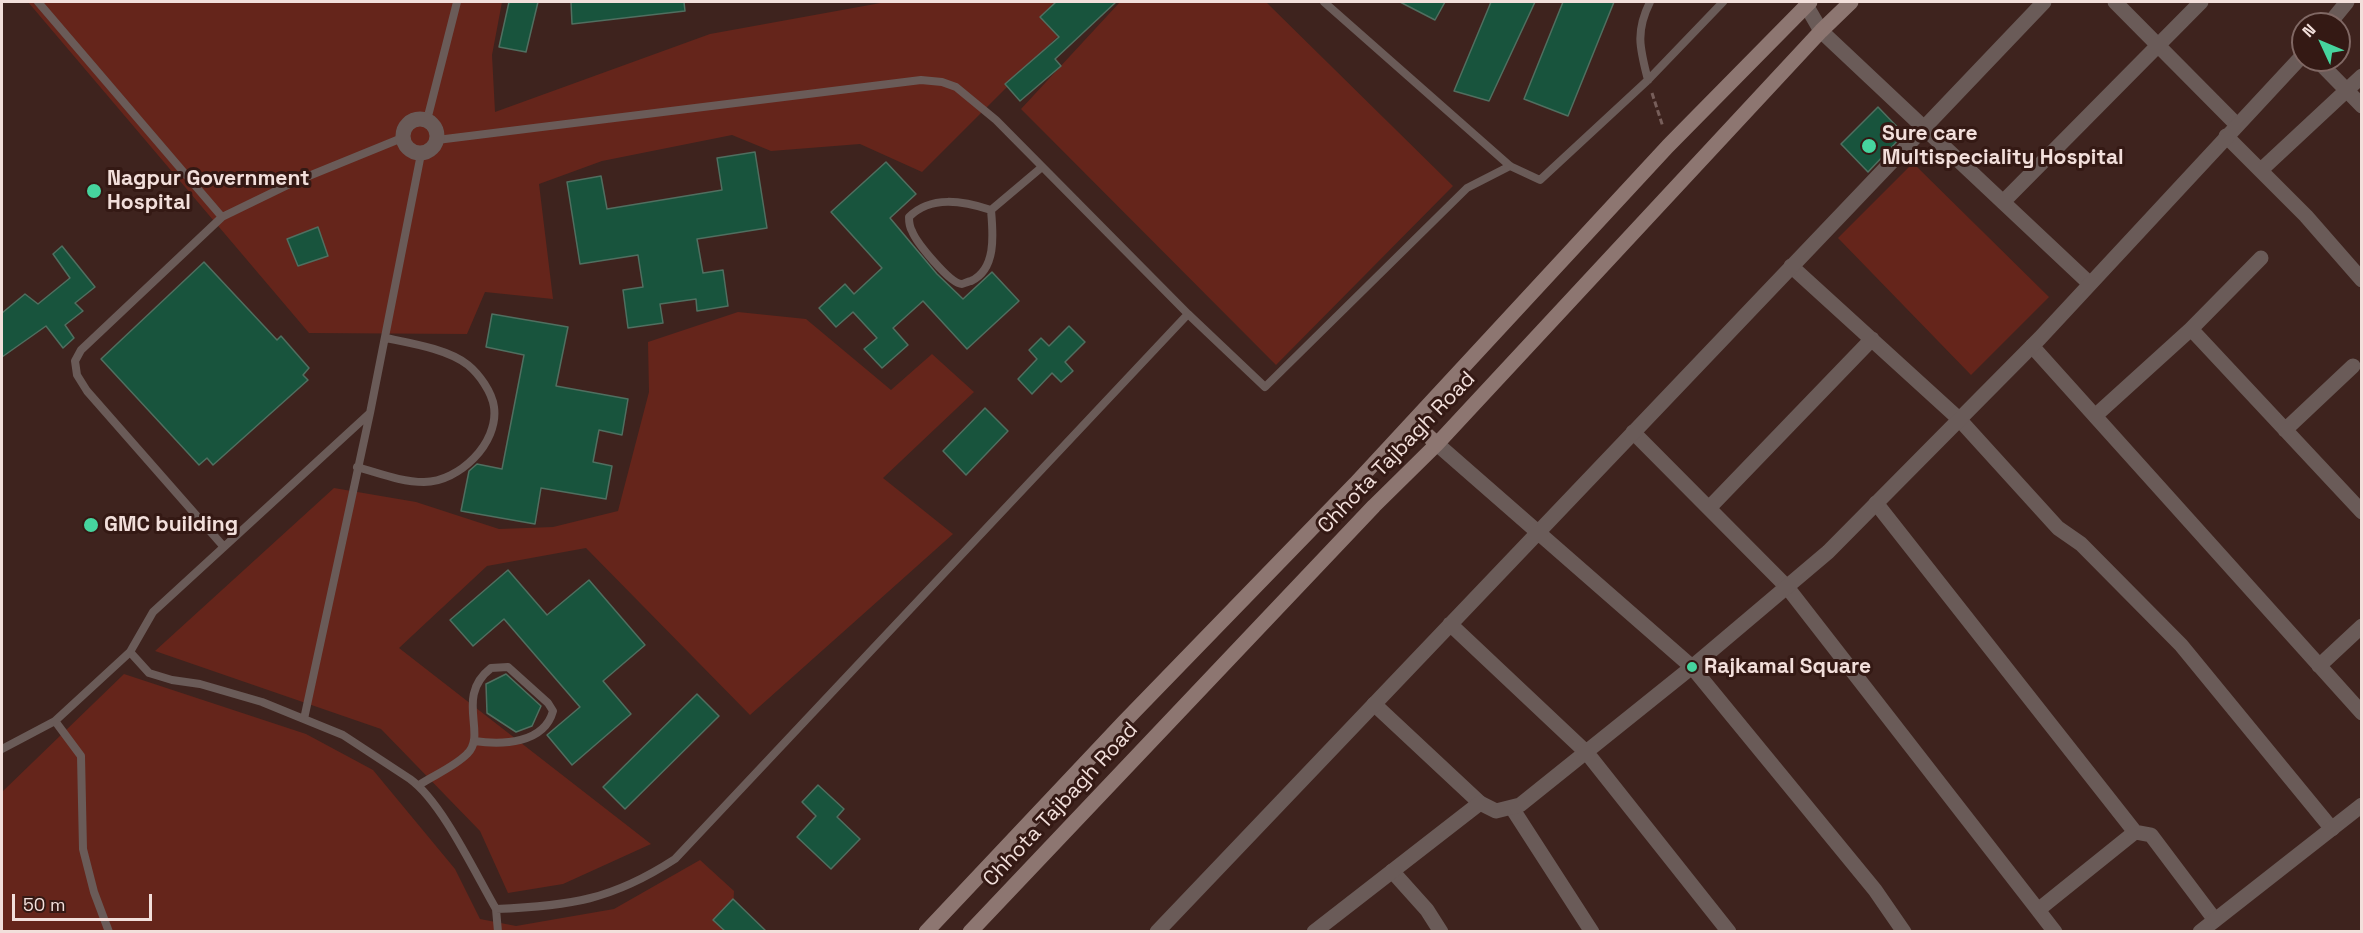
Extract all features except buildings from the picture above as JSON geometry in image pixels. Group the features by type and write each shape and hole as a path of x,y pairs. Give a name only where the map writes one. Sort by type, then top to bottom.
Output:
{"main road":[{"name":"Chhota Tajbagh Road","path":"970,932 1374,506 1437,444 1821,31 1851,2"},
{"path":"926,932 1124,722 1413,422 1668,146 1808,3"},
{"path":"1413,422 1437,444"}],"street":[{"path":"1157,932 2044,2"},
{"path":"2115,2 2159,46 2231,130 2261,170 2306,216 2361,280"},
{"path":"2003,202 2201,2"},
{"path":"1808,3 1821,31 2089,283"},
{"path":"1374,704 1480,803 1496,811 1520,805 1692,667 1827,552 2032,346 2291,68"},
{"path":"2329,72 2361,106"},
{"path":"2261,170 2361,76"},
{"path":"415,120 427,120 435,129 437,140 431,149 421,154 406,147 402,138 410,123 415,120"},
{"path":"2095,416 2191,329 2261,258"},
{"path":"1791,266 1959,419 2058,528 2081,544 2181,645 2332,829"},
{"path":"2191,329 2361,512"},
{"path":"1709,508 1872,339"},
{"path":"2032,346 2361,713"},
{"path":"2285,430 2353,366"},
{"path":"1633,432 1787,587 2055,932"},
{"path":"1437,444 1692,667 1875,890 1904,932"},
{"path":"1876,503 2135,832 2151,835 2207,928 2361,805"},
{"path":"1450,624 1587,753 1729,932"},
{"path":"2319,666 2361,626"},
{"path":"1314,932 1480,803"},
{"path":"1512,808 1592,932"},
{"path":"2038,910 2135,832"},
{"path":"1392,871 1427,910 1441,932"}],"lane":[{"path":"38,2 222,217"},
{"path":"427,120 457,2"},
{"path":"1324,2 1510,166 1540,180 1648,80 1723,2"},
{"path":"1648,80 1639,45 1642,18 1650,2"},
{"path":"437,140 921,80 942,82 956,87 996,120 1188,314 1265,387 1467,188 1510,166"},
{"path":"224,547 87,391 77,375 75,361 89,342 222,217 294,182 402,138"},
{"path":"304,719 386,338 421,154"},
{"path":"991,210 1042,166"},
{"path":"928,203 966,204 991,210 993,230 990,257 985,268 976,278 962,284 955,282 936,263 912,233 909,224 909,217 918,208 928,203"},
{"path":"496,909 573,903 602,896 646,878 675,859 1188,314"},
{"path":"357,467 402,480 425,483 441,480 456,473 486,444 493,425 495,408 491,395 468,365 451,355 386,338"},
{"path":"2,749 55,721 130,652 153,612 370,412"},
{"path":"130,652 149,673 172,680 200,684 262,702 344,735 419,785 439,811 496,909 498,932"},
{"path":"419,785 468,753 474,741 471,704 473,692 477,682 491,668 508,667 548,703 553,711 543,731 516,742 474,741"},
{"path":"55,721 81,756 83,849 94,892 108,932"}],"path":[{"path":"1648,80 1668,146"}],"shaded area":[{"path":"28,2 502,2 492,55 495,112 710,34 886,2 1092,2 922,172 860,144 771,151 732,135 602,161 539,184 553,299 485,292 467,334 309,333"},
{"path":"1120,2 1266,2 1453,186 1276,365 1021,109"},
{"path":"1913,163 2049,297 1971,375 1838,238"},
{"path":"738,312 806,319 891,390 932,354 974,392 883,478 953,534 750,715 586,548 487,566 399,648 651,844 563,884 508,893 480,831 381,729 155,651 334,488 416,502 499,529 553,527 618,511 649,392 648,342"},
{"path":"124,674 306,734 373,770 455,869 480,919 516,926 614,909 700,860 734,891 732,931 2,932 2,792"}],"place":[{"name":"Sure care Multispeciality Hospital","path":"1869,146"},
{"name":"Nagpur Government Hospital","path":"94,191"},
{"name":"GMC building","path":"91,525"},
{"name":"Rajkamal Square","path":"1692,667"}]}
